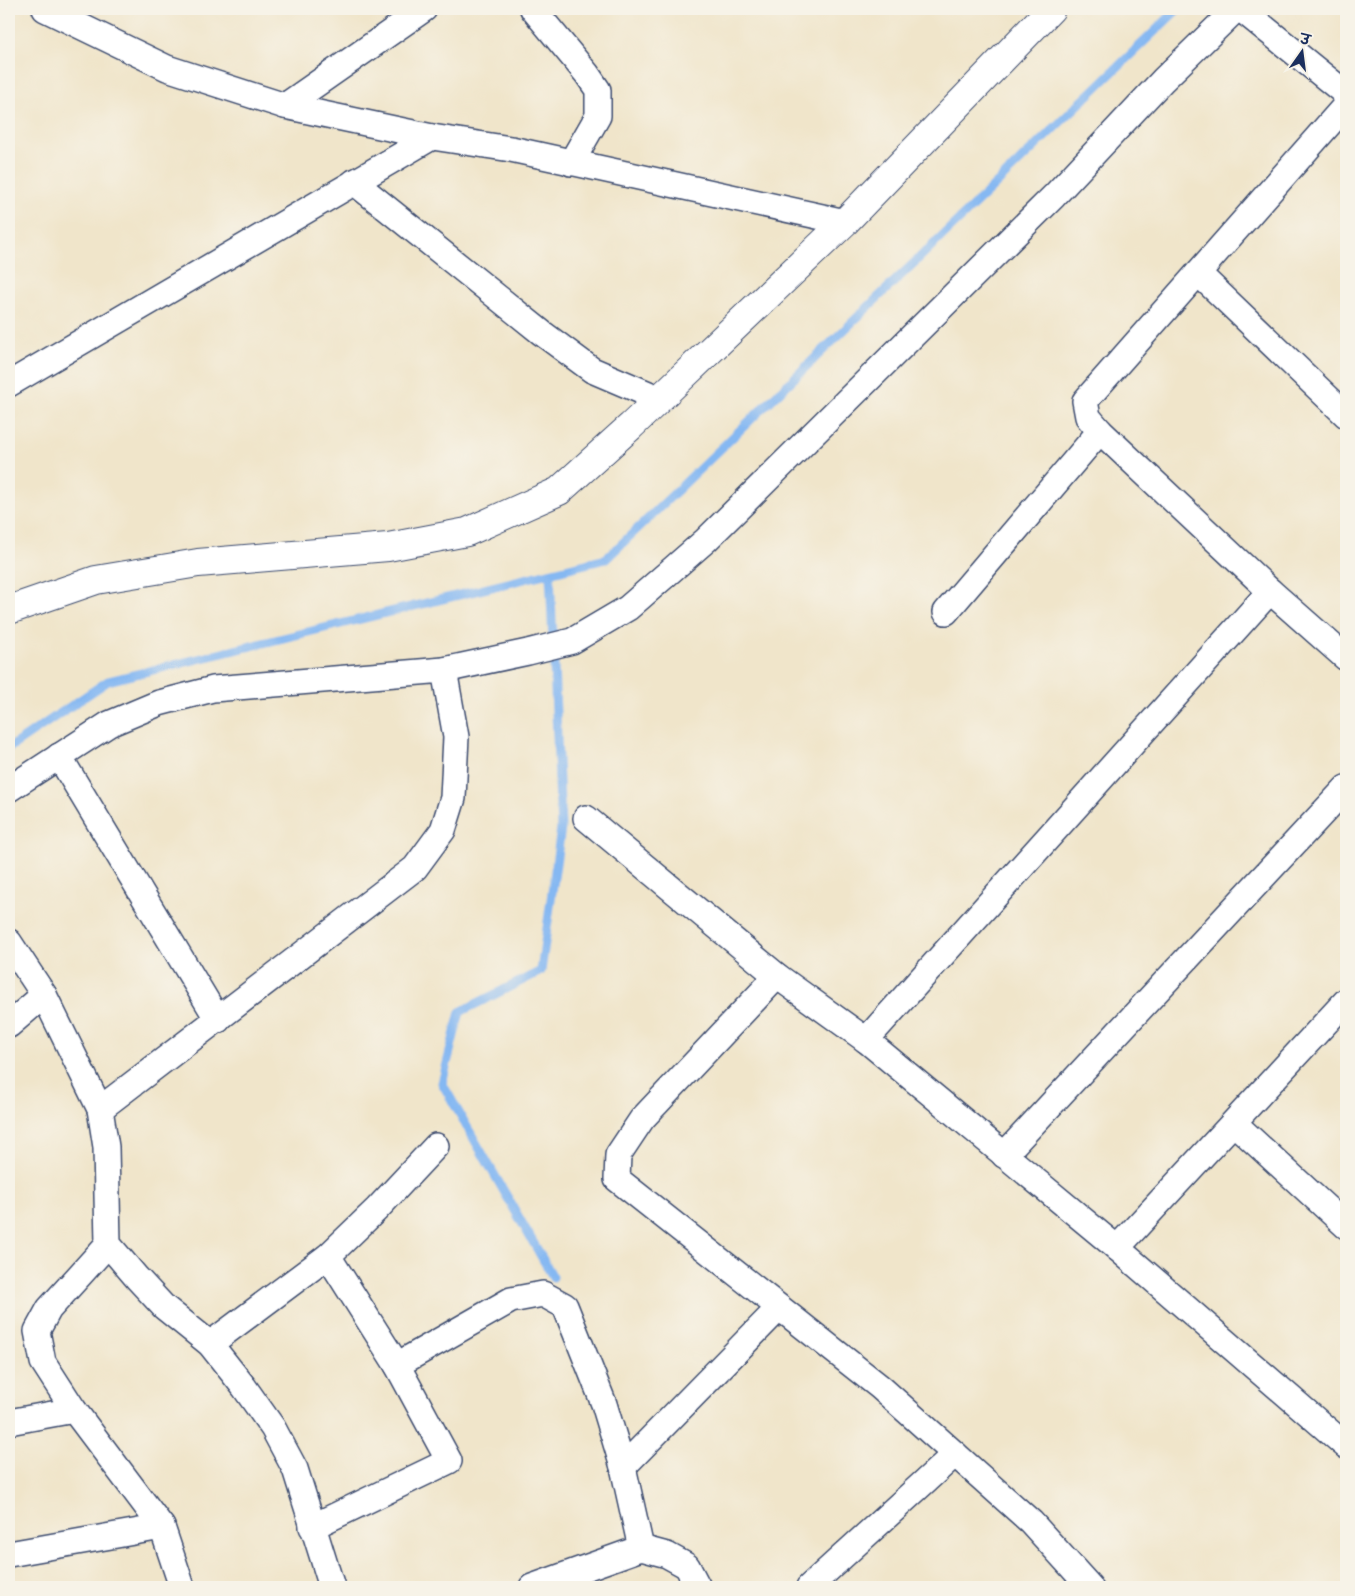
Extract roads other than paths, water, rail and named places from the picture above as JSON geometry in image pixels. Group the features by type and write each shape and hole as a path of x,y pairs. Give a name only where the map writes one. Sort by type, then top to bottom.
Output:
{"street":[{"path":"45,9 167,68 285,106 432,137 511,149 845,222"},
{"path":"285,106 424,9"},
{"path":"533,9 598,90 598,116 570,163"},
{"path":"9,607 96,580 198,563 388,547 467,532 559,491 660,399 845,222 1051,9"},
{"path":"9,789 109,724 159,703 213,689 444,670 572,641 628,608 706,540 1054,196 1162,80 1236,9"},
{"path":"1241,9 1346,94"},
{"path":"1346,105 1085,402 1088,417 1100,431 1270,591 1346,658"},
{"path":"9,384 432,137"},
{"path":"354,182 542,333 592,370 660,399"},
{"path":"1198,273 1346,415"},
{"path":"946,612 1100,431"},
{"path":"866,1040 1270,591"},
{"path":"100,1109 415,868 443,830 453,798 456,737 444,670"},
{"path":"59,756 218,1020"},
{"path":"1004,1155 1346,788"},
{"path":"586,818 778,976 866,1040 1117,1248 1344,1440"},
{"path":"9,942 44,995 100,1109 106,1147 108,1244 164,1307 210,1344 244,1386 272,1428 295,1469 332,1587"},
{"path":"778,976 642,1120 618,1155 617,1179 880,1387 1031,1522 1090,1587"},
{"path":"9,1026 44,995"},
{"path":"1117,1248 1346,1002"},
{"path":"1234,1122 1346,1226"},
{"path":"210,1344 328,1256 377,1209 436,1146"},
{"path":"108,1244 48,1309 37,1331 43,1362 74,1410 162,1527 182,1587"},
{"path":"312,1527 449,1461 397,1365 328,1256"},
{"path":"397,1365 511,1300 542,1294 565,1306 604,1404 624,1467 641,1548"},
{"path":"624,1467 779,1308"},
{"path":"9,1422 74,1410"},
{"path":"809,1587 955,1454"},
{"path":"9,1554 162,1527"},
{"path":"532,1587 641,1548 667,1555 687,1566 698,1587"}],"waterway":[{"path":"9,748 108,681 606,559 1178,9"},
{"path":"550,573 561,828 541,971 460,1012 442,1083 553,1277"}]}
